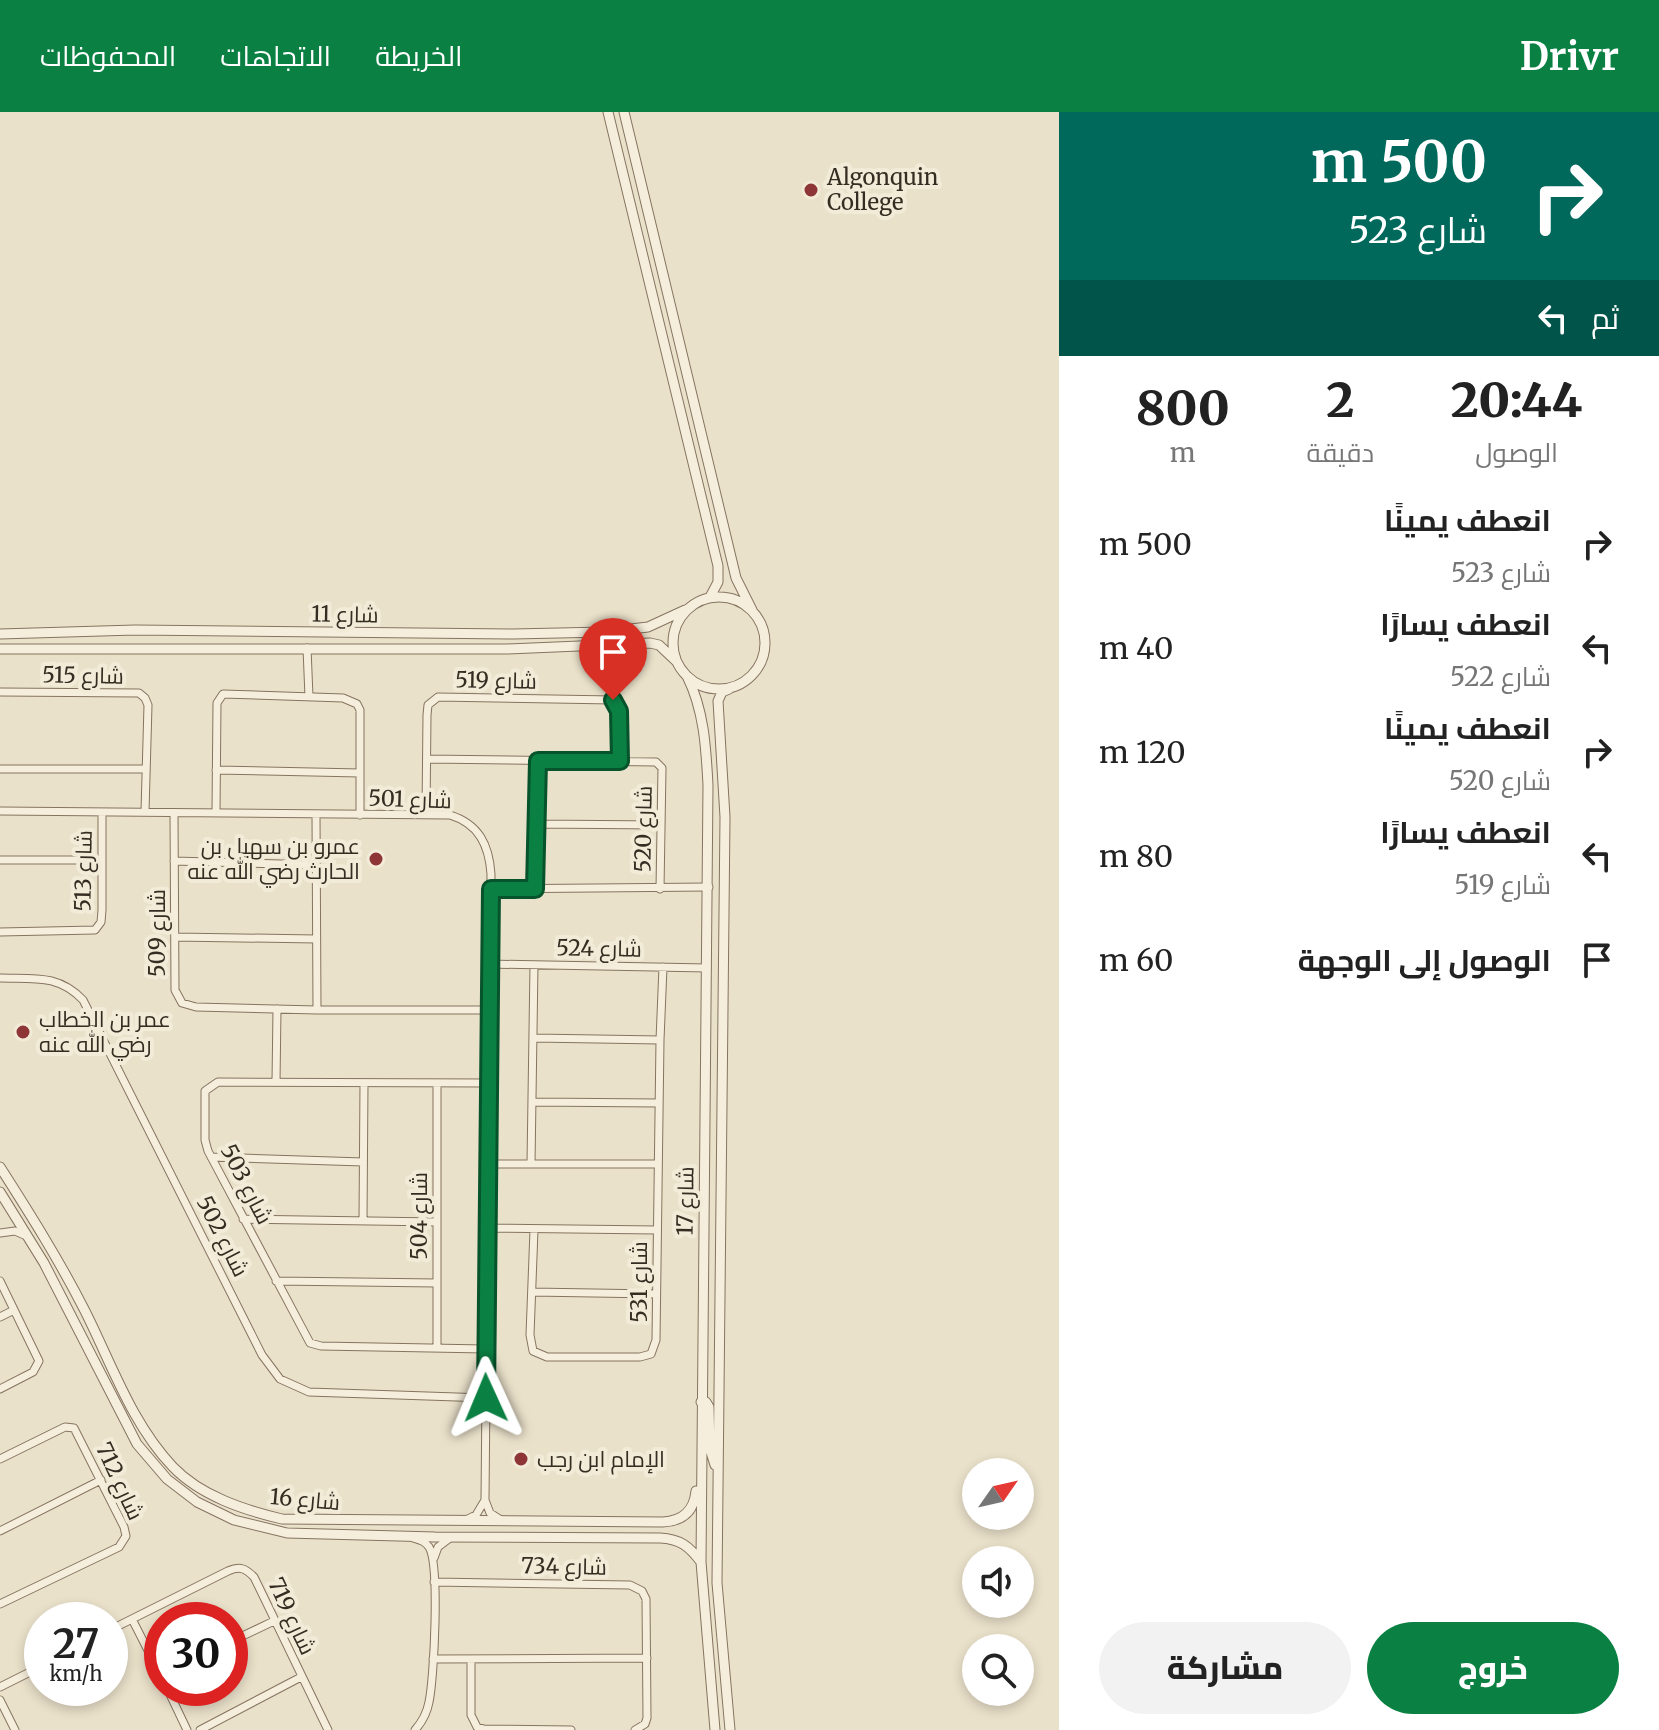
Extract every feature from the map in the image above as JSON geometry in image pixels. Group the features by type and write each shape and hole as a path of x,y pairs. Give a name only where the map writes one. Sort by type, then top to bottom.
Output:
{"street":[{"path":"608,112 718,566 718,582 710,597"},
{"path":"624,112 736,578 765,635 761,663 753,675 742,683 729,689 714,689 699,685 687,676 676,661 673,634 685,610 710,597 732,598 752,610"},
{"name":"شارع 11","path":"0,634 163,630 605,632 648,627 685,610"},
{"path":"101,647 124,643 162,643 166,639 163,630"},
{"path":"196,648 195,640 199,636 238,637 258,631"},
{"name":"شارع 11","path":"0,649 507,649 650,643 659,645 676,661"},
{"path":"307,648 309,697"},
{"name":"شارع 17","path":"687,676 698,703 706,750 709,887 704,1032 701,1562 715,1730"},
{"name":"شارع 17","path":"729,689 722,692 718,701 725,817 717,1583 730,1730"},
{"name":"شارع 515","path":"0,692 139,693 148,705 145,812"},
{"path":"216,813 217,703 223,694 343,698 357,704 360,710 360,815"},
{"name":"شارع 519","path":"426,814 428,705 438,697 613,700 619,711 620,761"},
{"name":"شارع 520","path":"427,759 660,764 660,889"},
{"path":"535,889 538,761"},
{"path":"0,769 146,769"},
{"path":"216,770 360,773"},
{"name":"شارع 501","path":"0,811 450,815 462,819 481,836 490,858 491,889 485,1500"},
{"name":"شارع 513","path":"0,932 95,930 101,922 102,910 102,812"},
{"name":"شارع 509","path":"174,813 175,990 182,1003 196,1007 317,1010 488,1010"},
{"path":"316,814 317,1010"},
{"path":"537,824 661,825"},
{"path":"0,860 102,860"},
{"path":"174,861 316,865"},
{"path":"491,889 709,887"},
{"path":"175,937 316,939"},
{"name":"شارع 524","path":"489,964 707,968"},
{"path":"531,1164 534,965"},
{"name":"شارع 531","path":"534,1230 533,1351 547,1357 640,1357 651,1354 656,1340 663,967"},
{"name":"شارع 502","path":"0,978 58,981 83,1000 262,1355 280,1379 309,1392 486,1398"},
{"path":"276,1082 277,1009"},
{"path":"704,1032 708,1037 709,1074 712,1083 720,1085"},
{"path":"534,1038 660,1040"},
{"name":"شارع 503","path":"485,1349 321,1346 310,1343 211,1157 205,1140 205,1091 218,1082 488,1083"},
{"path":"363,1221 364,1083"},
{"name":"شارع 504","path":"437,1084 437,1348"},
{"path":"533,1102 659,1103"},
{"path":"211,1157 363,1162"},
{"path":"488,1164 658,1164"},
{"name":"شارع 16","path":"0,1167 56,1256 147,1434 189,1480 232,1504 282,1519 673,1522 683,1517 695,1501 701,1460"},
{"name":"شارع 16","path":"0,1192 44,1263 137,1444 167,1479 197,1502 234,1520 264,1529 316,1535 676,1539 687,1545 701,1562"},
{"path":"0,1233 8,1222 8,1205"},
{"path":"243,1219 437,1222"},
{"path":"486,1228 657,1230"},
{"path":"0,1233 22,1232 30,1239"},
{"path":"44,1263 56,1274 72,1306 75,1309 83,1308"},
{"path":"0,1281 39,1361 33,1372 0,1389"},
{"path":"276,1281 437,1283"},
{"path":"532,1292 656,1294"},
{"path":"0,1317 14,1310"},
{"path":"95,1363 104,1363 124,1403 133,1410"},
{"path":"701,1402 706,1402 709,1407 710,1449 718,1476"},
{"name":"شارع 712","path":"0,1459 57,1430 74,1428 126,1536 123,1542 0,1604"},
{"path":"0,1531 101,1480"},
{"path":"466,1520 476,1515 485,1500"},
{"path":"485,1500 490,1513 503,1521"},
{"path":"536,1537 558,1531 612,1532 620,1528 621,1522"},
{"path":"407,1536 424,1542 433,1560"},
{"path":"415,1730 422,1722 429,1703 433,1659 433,1560 438,1547 452,1537"},
{"name":"شارع 719","path":"128,1621 238,1567 247,1569 254,1577 328,1730"},
{"name":"شارع 734","path":"434,1582 630,1585 642,1591 646,1599 647,1718 645,1724 635,1730"},
{"path":"132,1619 144,1642"},
{"path":"248,1633 274,1621"},
{"path":"433,1659 647,1658"},
{"path":"471,1659 471,1715 477,1727 571,1730"},
{"path":"0,1687 24,1675"},
{"path":"200,1730 301,1677"},
{"path":"0,1700 15,1730"},
{"path":"176,1706 187,1730"}],"place":[{"name":"Algonquin College","path":"811,190"},
{"name":"عمرو بن سهيل بن الحارث رضي الله عنه","path":"376,859"},
{"name":"عمر بن الخطاب رضي الله عنه","path":"23,1032"},
{"name":"الإمام ابن رجب","path":"521,1459"}],"route":[{"path":"486,1398 491,889 535,889 538,761 620,761 619,711 613,700"}]}
